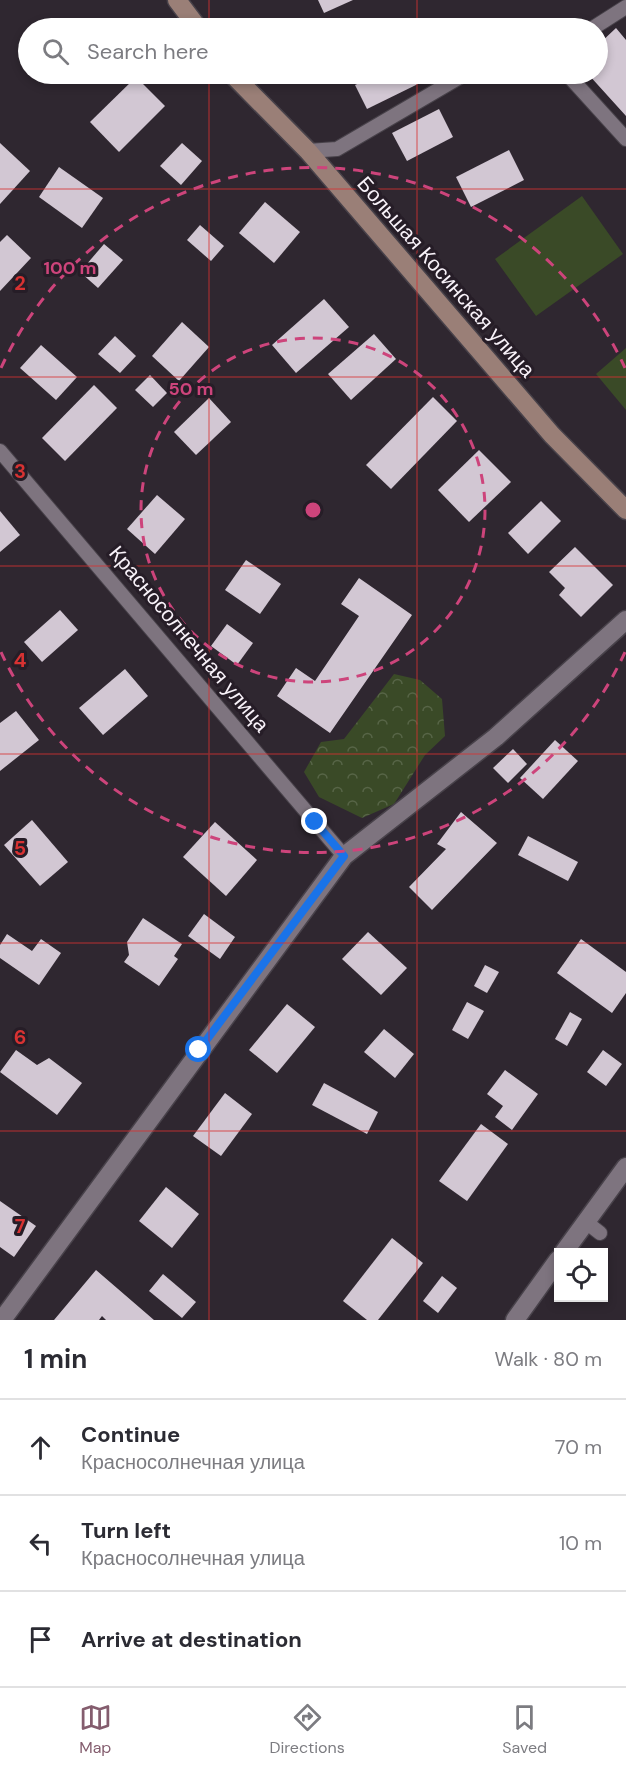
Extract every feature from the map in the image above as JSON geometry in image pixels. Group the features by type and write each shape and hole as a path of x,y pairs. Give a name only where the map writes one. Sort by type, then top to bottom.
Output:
{"street":[{"path":"177,0 190,18"},
{"name":"Большая Косинская улица","path":"242,84 308,151 552,435 626,510"},
{"path":"2,1320 344,856 496,737 626,620"},
{"path":"569,1248 593,1228 626,1167"},
{"path":"515,1320 554,1266"}],"lane":[{"path":"608,18 626,7"},
{"path":"308,151 337,149 448,84"},
{"path":"576,84 626,139"},
{"name":"Красносолнечная улица","path":"0,450 344,856"}],"green space":[{"path":"582,196 623,254 536,316 495,259"},
{"path":"626,348 626,410 596,374"},
{"path":"394,674 420,680 442,699 445,736 425,755 394,804 362,818 319,797 304,772 321,742 344,739"}],"building":[{"path":"318,0 353,0 324,13"},
{"path":"616,28 626,40 626,116 597,84 608,84 608,36"},
{"path":"129,84 143,84 165,106 119,152 90,122"},
{"path":"357,84 418,84 367,109 355,85"},
{"path":"439,109 453,137 407,161 392,133"},
{"path":"0,143 30,171 0,204"},
{"path":"182,143 202,161 181,185 160,166"},
{"path":"509,150 524,180 471,207 456,177"},
{"path":"59,167 103,198 82,228 39,197"},
{"path":"265,202 300,232 274,263 239,233"},
{"path":"200,225 224,246 211,261 187,240"},
{"path":"7,235 31,258 0,291 0,242"},
{"path":"104,244 123,260 98,288 80,272"},
{"path":"324,299 349,327 296,373 272,345"},
{"path":"182,322 209,347 179,381 152,356"},
{"path":"374,334 396,359 351,400 328,374"},
{"path":"115,336 136,356 120,373 98,354"},
{"path":"41,345 77,377 56,400 20,368"},
{"path":"150,375 167,393 153,407 135,390"},
{"path":"94,385 117,408 65,461 42,438"},
{"path":"433,397 457,421 391,489 366,465"},
{"path":"209,398 231,422 196,455 174,432"},
{"path":"479,450 511,482 469,522 438,490"},
{"path":"157,495 185,519 155,554 127,529"},
{"path":"541,501 561,521 528,554 508,533"},
{"path":"0,511 20,535 0,552"},
{"path":"575,547 613,585 581,617 559,595 565,588 549,572"},
{"path":"246,560 281,584 260,614 225,590"},
{"path":"359,578 412,615 330,733 277,696 296,668 315,681 359,616 341,604"},
{"path":"60,610 78,630 42,662 24,642"},
{"path":"227,624 253,643 237,665 211,646"},
{"path":"125,669 148,696 103,735 79,708"},
{"path":"16,711 39,740 0,771 0,723"},
{"path":"555,740 578,761 543,799 520,778"},
{"path":"513,749 527,764 508,783 493,768"},
{"path":"461,812 497,843 432,910 409,887 446,849 437,844"},
{"path":"32,820 68,862 40,886 4,845"},
{"path":"215,822 257,860 226,896 183,857"},
{"path":"528,836 578,862 568,881 518,855"},
{"path":"204,914 235,937 220,959 188,936"},
{"path":"143,918 182,944 174,956 178,959 159,986 124,962 129,955 127,942"},
{"path":"368,932 407,968 381,995 342,959"},
{"path":"7,934 32,951 41,939 61,953 39,985 0,958 0,945"},
{"path":"581,939 626,972 626,993 612,1013 557,973"},
{"path":"485,965 499,972 487,993 474,986"},
{"path":"467,1002 484,1011 468,1039 452,1030"},
{"path":"287,1004 315,1027 277,1073 249,1050"},
{"path":"570,1012 582,1019 567,1046 555,1039"},
{"path":"384,1029 414,1054 395,1078 364,1052"},
{"path":"16,1050 37,1065 49,1058 82,1083 57,1115 0,1072"},
{"path":"603,1050 622,1064 606,1086 587,1072"},
{"path":"505,1070 538,1094 512,1130 495,1117 503,1106 487,1094"},
{"path":"324,1083 378,1112 367,1134 312,1105"},
{"path":"225,1093 252,1114 221,1156 193,1136"},
{"path":"481,1124 508,1144 467,1201 439,1181"},
{"path":"166,1187 199,1214 172,1248 139,1221"},
{"path":"0,1201 36,1226 14,1257 0,1247"},
{"path":"392,1238 423,1263 378,1320 367,1320 343,1301"},
{"path":"96,1270 154,1320 106,1320 102,1316 99,1320 54,1320"},
{"path":"163,1274 196,1302 182,1318 149,1291"},
{"path":"442,1276 457,1288 438,1313 423,1301"}],"route":[{"path":"199,1050 344,856 315,822"}]}
